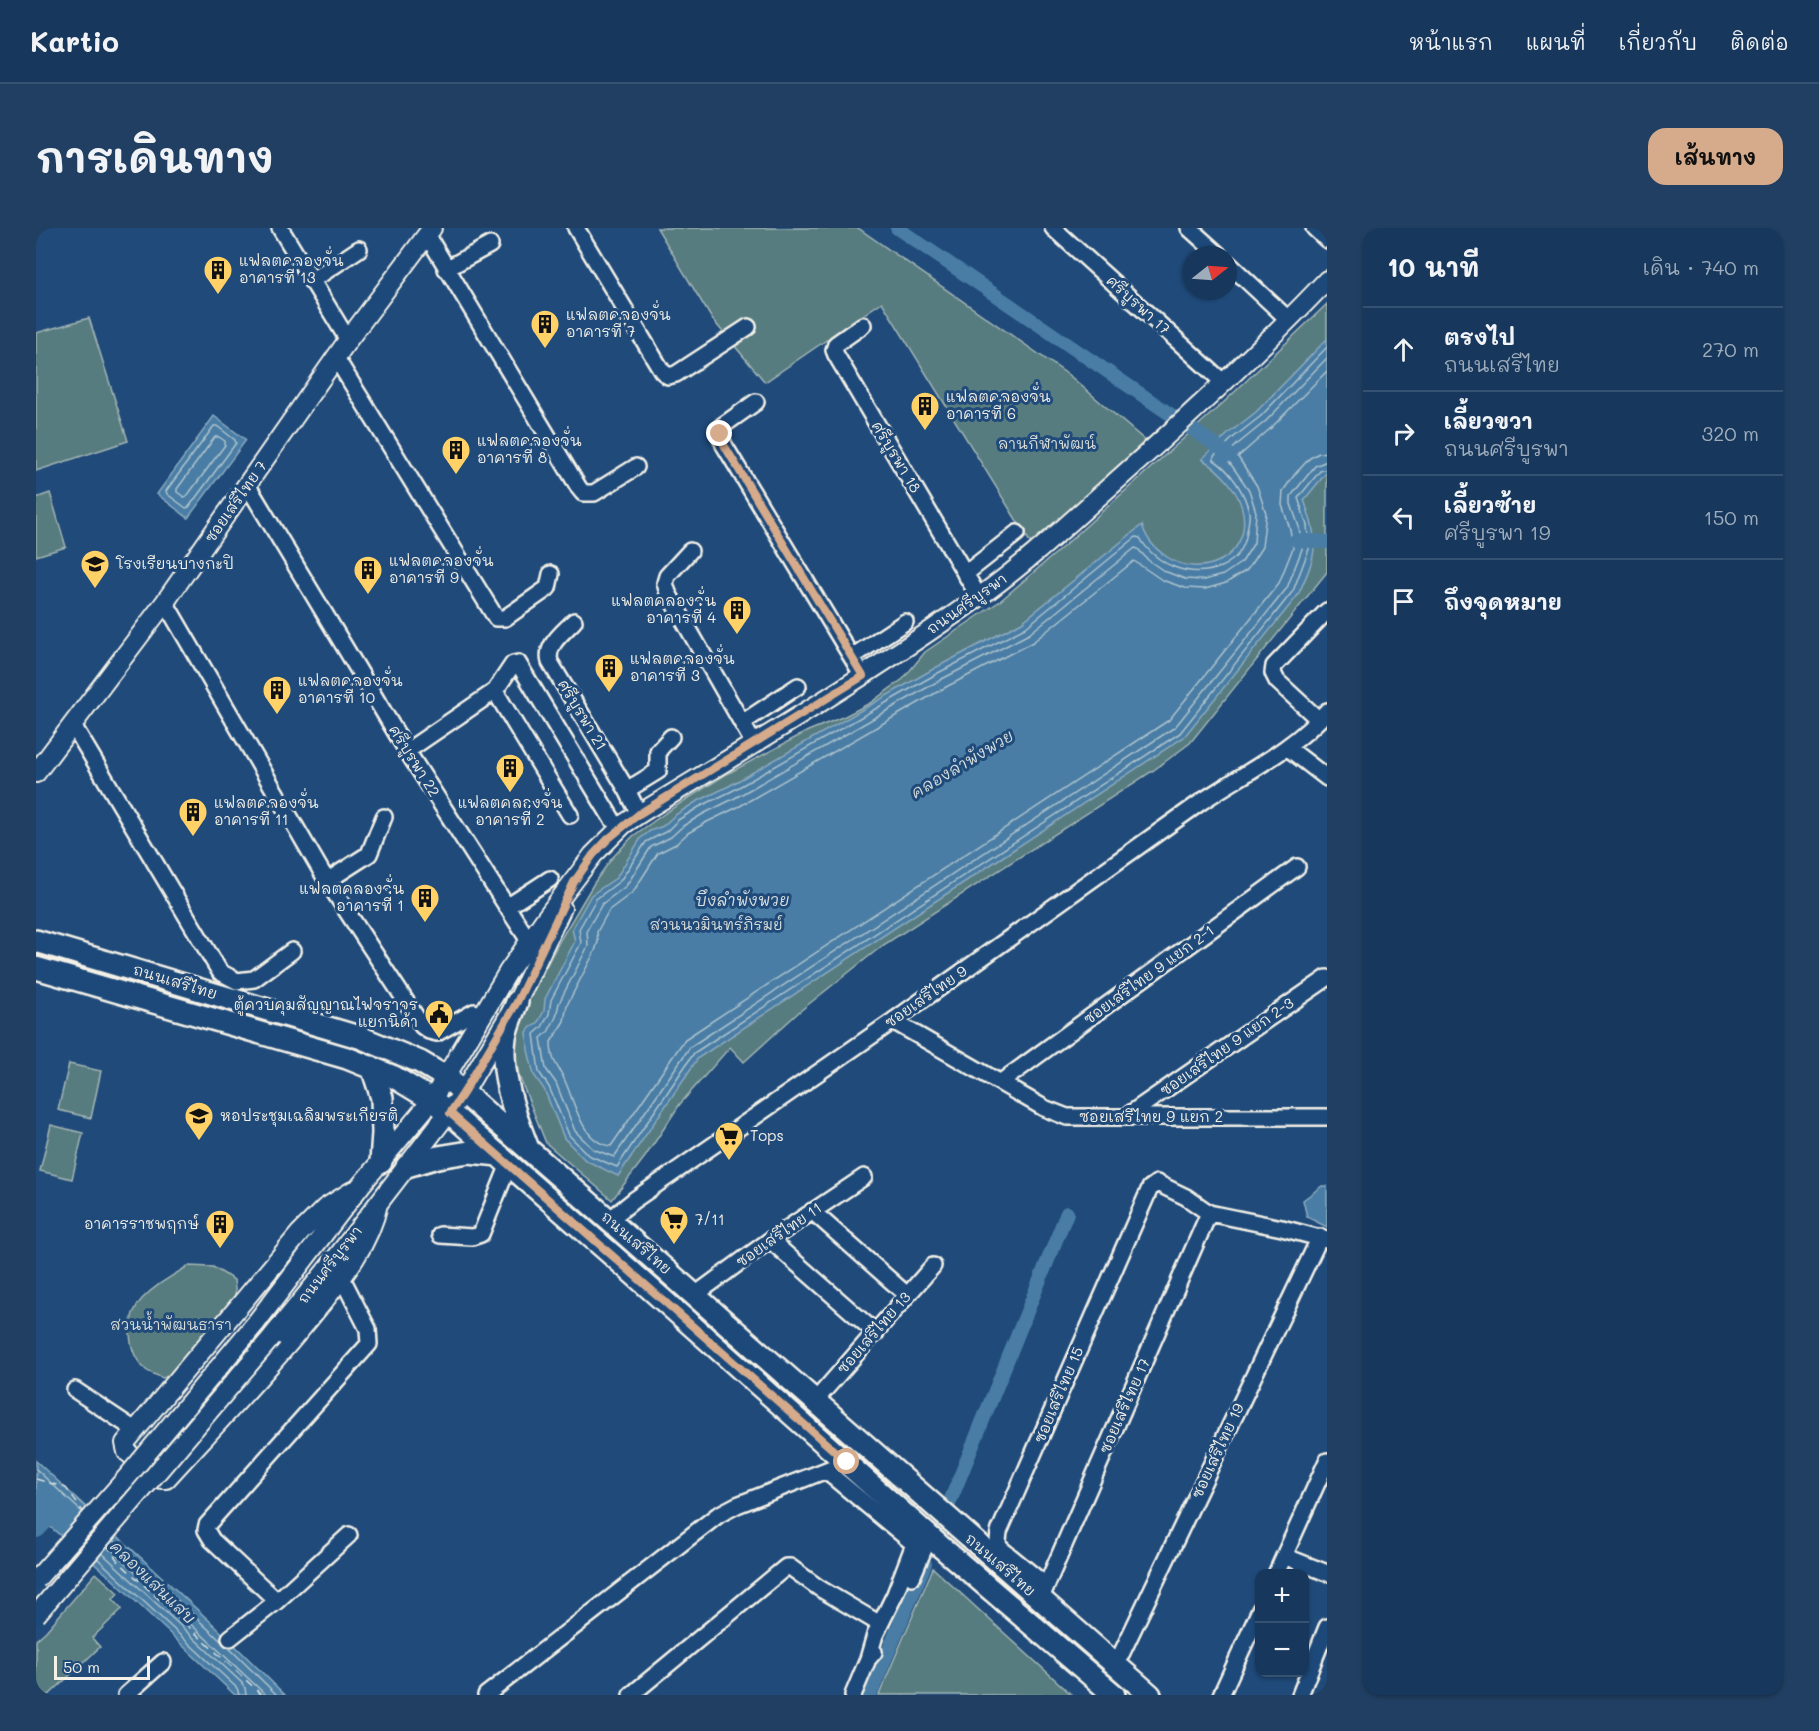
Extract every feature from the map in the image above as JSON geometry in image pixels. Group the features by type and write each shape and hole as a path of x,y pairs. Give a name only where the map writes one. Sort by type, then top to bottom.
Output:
{"main road":[{"name":"ถนนเสรีไทย","path":"36,941 362,1038 391,1049 447,1078 1150,1695"},
{"name":"ถนนเสรีไทย","path":"36,968 277,1036 372,1067 394,1077 432,1100 504,1160 929,1536 1114,1695"},
{"path":"517,1002 505,1035 504,1052 516,1118 528,1149"},
{"path":"372,1067 382,1098 381,1162"},
{"path":"407,1166 438,1157 469,1152 504,1160"}],"street":[{"path":"280,228 348,340"},
{"path":"576,228 662,371 668,376 676,374 748,327"},
{"name":"ศรีบูรพา 17","path":"1053,228 1223,382"},
{"path":"1189,228 1209,246"},
{"path":"1314,228 1327,240"},
{"path":"430,231 446,269 583,493 594,493 636,467"},
{"name":"ซอยเสรีไทย 7","path":"36,773 165,602 348,340 430,231"},
{"path":"446,269 490,245"},
{"path":"311,281 359,249"},
{"path":"1237,271 1289,320"},
{"name":"ถนนศรีบูรพา","path":"36,1580 136,1467 255,1324 361,1185 432,1100 508,972 593,855 608,839 639,814 863,676 979,597 1014,570 1165,438 1289,320 1327,280"},
{"name":"ศรีบูรพา 18","path":"863,325 836,344 834,350 836,355 979,597"},
{"path":"336,358 494,616 505,618 548,588 551,574"},
{"path":"756,402 722,426 720,434 724,445 863,676"},
{"name":"ศรีบูรพา 22","path":"248,486 407,751 529,941"},
{"path":"965,573 1017,533"},
{"path":"690,551 667,576 665,583 668,593 754,744"},
{"path":"165,602 327,881 422,1026 437,1033 474,1012"},
{"path":"1323,715 1277,681 1273,673 1274,666 1327,610"},
{"name":"ศรีบูรพา 21","path":"574,621 550,647 548,653 550,662 639,814"},
{"path":"852,657 905,622"},
{"path":"407,751 495,691 513,664 518,663 612,819"},
{"path":"742,723 798,686"},
{"path":"495,691 570,815"},
{"name":"ซอยเสรีไทย 9","path":"609,1220 634,1200 893,1021 1119,859 1243,774 1288,748 1323,715"},
{"path":"73,725 219,972 237,981 254,979 292,951"},
{"path":"627,790 658,771 658,751 671,737"},
{"path":"1288,748 1327,778"},
{"path":"327,881 369,854 384,817"},
{"name":"ซอยเสรีไทย 9 แยก 2-1","path":"1001,1082 1297,867"},
{"path":"507,908 550,879"},
{"name":"ถนนศรีบูรพา","path":"36,1615 272,1337 450,1113 517,1002 574,882"},
{"name":"ซอยเสรีไทย 9 แยก 2-3","path":"1126,1116 1327,978"},
{"name":"ซอยเสรีไทย 9 แยก 2","path":"893,1021 1044,1108 1067,1117 1327,1117"},
{"path":"1308,1118 1327,1105"},
{"path":"440,1235 472,1237 481,1234 504,1160"},
{"name":"ซอยเสรีไทย 11","path":"695,1295 770,1240 864,1177"},
{"name":"ซอยเสรีไทย 15","path":"1040,1600 1038,1579 999,1547 999,1532 1139,1208 1149,1188 1157,1183 1186,1197 1209,1213"},
{"path":"361,1185 325,1208 300,1233 135,1430 125,1443 127,1452 161,1479 166,1479 284,1351 342,1278 374,1224 378,1204"},
{"path":"812,1211 907,1294"},
{"path":"1209,1213 1324,1239"},
{"name":"ซอยเสรีไทย 17","path":"1040,1600 1209,1213"},
{"name":"ซอยเสรีไทย 19","path":"1116,1665 1324,1239"},
{"path":"770,1240 876,1333"},
{"name":"ซอยเสรีไทย 13","path":"815,1401 933,1266"},
{"path":"277,1602 212,1540 206,1530 207,1525 369,1344 369,1329 342,1278"},
{"path":"75,1390 135,1430"},
{"path":"1278,1569 1327,1461"},
{"path":"486,1695 718,1515 737,1505 847,1462"},
{"path":"826,1471 914,1544 853,1695"},
{"path":"230,1638 277,1602 349,1535"},
{"path":"868,1659 877,1649 895,1617 929,1536"},
{"path":"1284,1556 1327,1573"},
{"path":"631,1695 786,1567 790,1567 819,1588 880,1624"},
{"path":"1221,1695 1255,1621"},
{"path":"1300,1695 1327,1627"},
{"path":"126,1695 163,1662"}],"green space":[{"name":"ลานกีฬาพัฒน์","path":"657,228 858,228 1070,376 1148,443 1033,547 882,302 765,382 712,319"},
{"name":"บึงลำพังพวย","path":"1327,304 1327,572 1190,743 1154,770 882,946 800,1011 744,1062 730,1047 680,1104 645,1157 612,1200 546,1143 519,1076 513,1045 517,1025 525,1007 560,940 594,883 612,858 633,836 725,775 808,731 870,703 903,679 925,652 1000,601 1056,553 1223,403"},
{"path":"89,318 128,441 36,471 36,333"},
{"path":"50,493 66,547 36,556 36,498"},
{"path":"69,1064 101,1071 91,1118 58,1110"},
{"path":"51,1125 83,1133 72,1179 40,1171"},
{"name":"สวนน้ำพัฒนธารา","path":"188,1266 213,1267 234,1280 236,1297 180,1370 163,1378 148,1371 139,1363 131,1344 133,1315 136,1306 147,1294"},
{"path":"933,1568 1072,1695 879,1695"},
{"path":"96,1573 118,1593 113,1599 122,1609 92,1638 100,1647 49,1695 36,1695 36,1640"}],"water":[{"name":"บึงลำพังพวย","path":"1327,339 1327,472 1304,500 1314,538 1309,569 1298,595 1184,737 698,1058 618,1176 585,1160 564,1138 544,1089 534,1075 528,1050 527,1032 537,1024 544,1011 545,999 575,941 572,929 591,895 616,878 641,838 650,831 663,826 675,815 696,802 729,786 935,668 1022,622 1142,525 1155,547 1180,564 1208,565 1231,553 1239,542 1243,529 1241,505 1228,482 1202,459 1229,433 1256,412"},
{"path":"214,416 246,440 188,518 157,494"},
{"path":"1322,1186 1327,1186 1327,1227 1307,1217 1303,1200"},
{"name":"คลองแสนแสบ","path":"36,1461 214,1625 285,1695 235,1695 110,1577 36,1515"}],"waterway":[{"name":"คลองลำพังพวย","path":"897,228 1230,455"},
{"path":"1296,540 1327,542"},
{"path":"932,1546 1067,1213"},
{"path":"36,1527 54,1508"},
{"path":"870,1695 925,1564"}],"ferry route":[{"path":"36,1479 66,1488 84,1513"},
{"path":"106,1544 118,1561 262,1695"}],"place":[{"name":"แฟลตคลองจั่น อาคารที่ 13","path":"218,296"},
{"name":"แฟลตคลองจั่น อาคารที่ 7","path":"545,350"},
{"name":"แฟลตคลองจั่น อาคารที่ 6","path":"925,432"},
{"name":"แฟลตคลองจั่น อาคารที่ 8","path":"456,476"},
{"name":"โรงเรียนบางกะปิ","path":"95,590"},
{"name":"แฟลตคลองจั่น อาคารที่ 9","path":"368,596"},
{"name":"แฟลตคลองจั่น อาคารที่ 4","path":"737,636"},
{"name":"แฟลตคลองจั่น อาคารที่ 3","path":"609,694"},
{"name":"แฟลตคลองจั่น อาคารที่ 10","path":"277,716"},
{"name":"แฟลตคลองจั่น อาคารที่ 2","path":"510,794"},
{"name":"แฟลตคลองจั่น อาคารที่ 11","path":"193,838"},
{"name":"แฟลตคลองจั่น อาคารที่ 1","path":"425,924"},
{"name":"ตู้ควบคุมสัญญาณไฟจราจร แยกนิด้า","path":"439,1040"},
{"name":"หอประชุมเฉลิมพระเกียรติ","path":"199,1142"},
{"name":"Tops","path":"729,1162"},
{"name":"7/11","path":"674,1246"},
{"name":"อาคารราชพฤกษ์","path":"220,1250"}],"route":[{"path":"720,434 724,445 863,676 639,814 608,839 593,855 574,882 517,1002 450,1113 847,1462"}],"park label":[{"name":"สวนนวมินทร์ภิรมย์","path":"716,925"}]}
